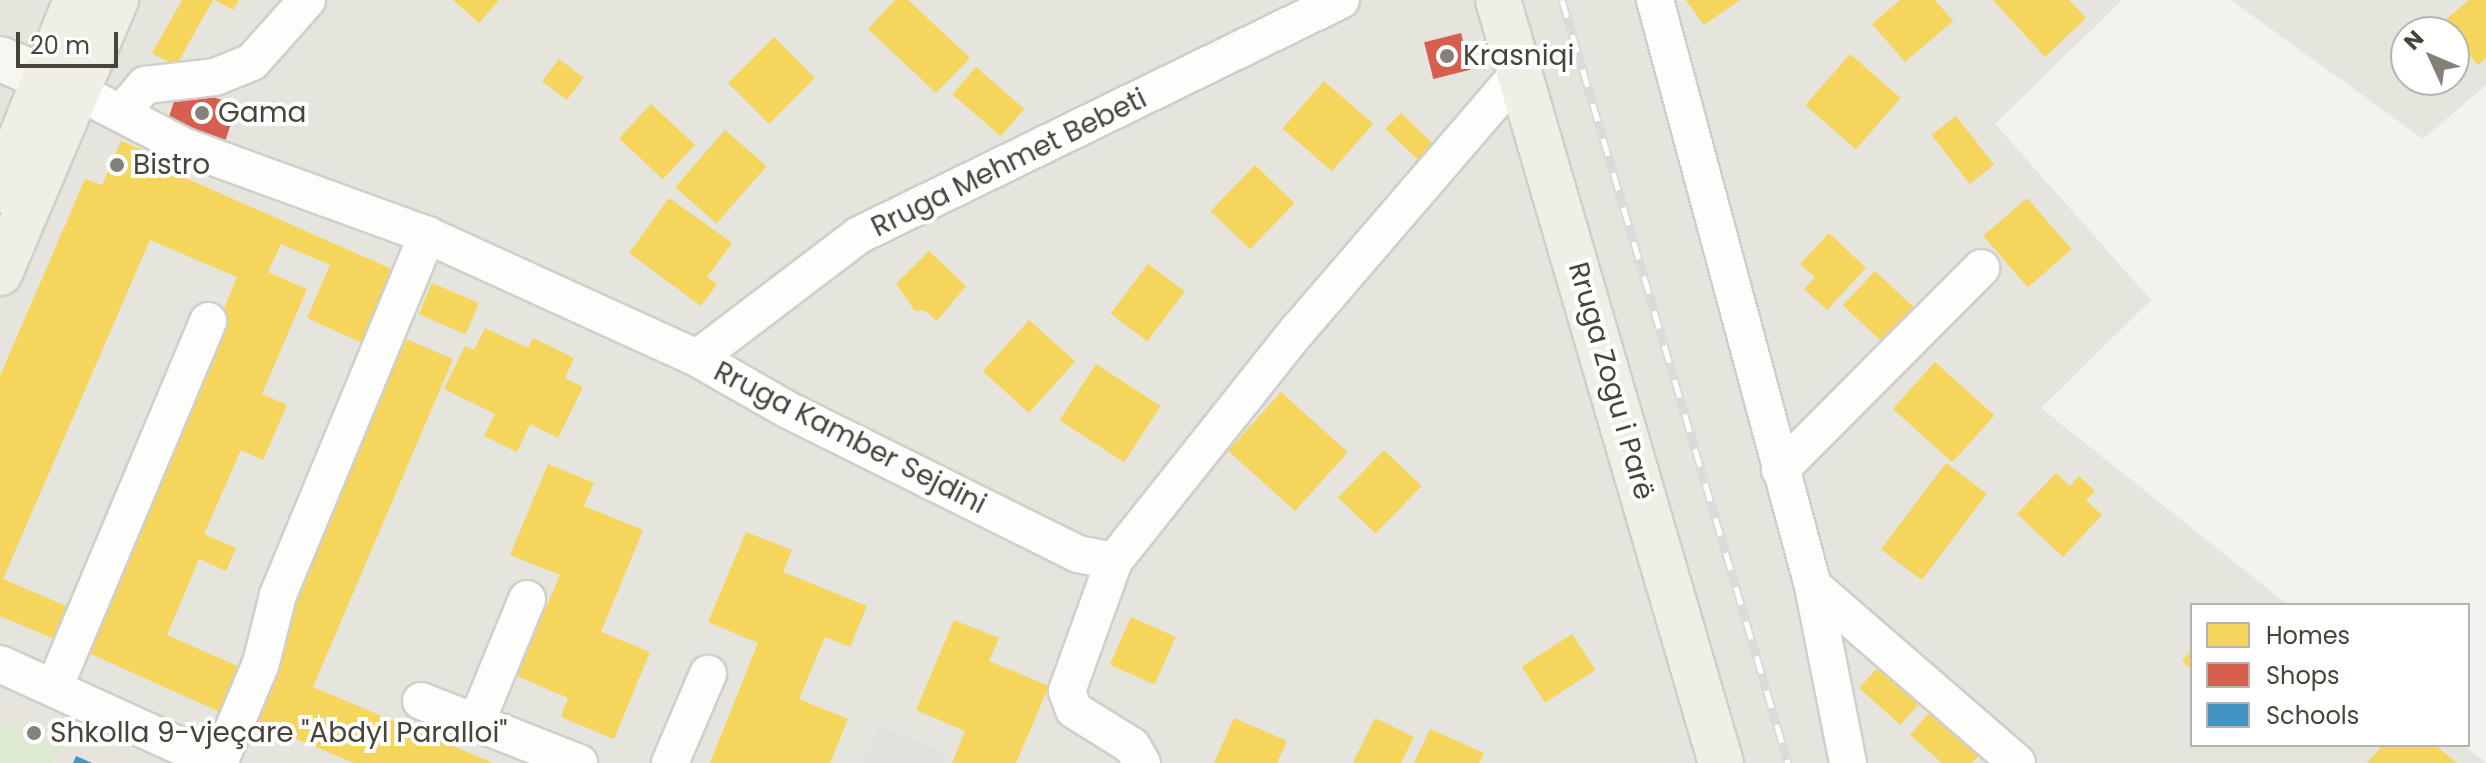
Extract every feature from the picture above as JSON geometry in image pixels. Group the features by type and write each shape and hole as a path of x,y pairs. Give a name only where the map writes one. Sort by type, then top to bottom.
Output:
{"main road":[{"path":"0,273 60,84 76,0"},
{"path":"0,190 60,84 116,0"},
{"name":"Rruga Zogu i Parë","path":"1498,0 1522,70 1721,763"},
{"name":"Rruga Kamber Sejdini","path":"0,59 60,84"}],"street":[{"path":"123,111 145,85 215,77 252,62 307,0"},
{"name":"Rruga Mehmet Bebeti","path":"697,358 859,235 1341,0"},
{"path":"1655,0 1813,586 1848,763"},
{"path":"1142,763 1132,746 1074,710 1067,691 1114,561 1298,330 1522,70"},
{"name":"Rruga Kamber Sejdini","path":"60,84 123,111 183,146 427,235 697,358 788,410 1078,554 1114,561"},
{"path":"0,664 218,763 261,663 278,595 427,235"},
{"path":"1780,470 1981,268"},
{"path":"54,688 208,321"},
{"path":"1813,586 2017,763"},
{"path":"476,723 527,599"},
{"path":"670,763 708,674"},
{"path":"421,701 579,763"}],"shaded area":[{"path":"0,0 2122,0 1995,124 2151,300 2041,408 2285,603 2190,603 2190,747 2466,747 2486,763 0,763"},
{"path":"2231,0 2486,0 2486,85 2423,139"},
{"name":"Shkolla 9-vjeçare \"Abdyl Paralloi\"","path":"0,703 138,763 0,763"},
{"path":"879,726 947,754 943,763 863,763"}],"green space":[{"path":"0,721 60,747 53,763 0,763"}],"building: Homes":[{"path":"182,0 213,0 176,66 152,53"},
{"path":"215,0 239,0 233,10"},
{"path":"453,0 499,0 479,23"},
{"path":"895,0 908,0 970,58 936,93 868,29"},
{"path":"1686,0 1740,0 1704,25"},
{"path":"1900,0 1935,0 1953,21 1905,62 1872,24"},
{"path":"1993,0 2069,0 2086,18 2045,57"},
{"path":"2469,0 2486,0 2486,58 2478,65 2470,56 2470,16 2450,16"},
{"path":"774,37 815,78 769,124 728,83"},
{"path":"1850,54 1901,98 1856,149 1805,105"},
{"path":"559,59 584,78 567,100 542,81"},
{"path":"976,67 1024,109 1001,136 952,94"},
{"path":"1324,81 1373,124 1332,171 1283,129"},
{"path":"651,104 695,145 663,179 619,138"},
{"path":"1401,113 1433,144 1418,160 1386,129"},
{"path":"1956,116 1994,165 1970,184 1932,135"},
{"path":"725,130 767,166 717,223 675,187"},
{"path":"121,141 175,164 172,172 396,271 369,346 307,318 330,265 281,244 268,272 307,289 262,394 287,405 263,460 241,450 204,534 236,548 226,571 199,559 167,635 242,668 222,713 82,650 237,277 150,240 3,579 78,611 64,643 0,616 0,376 85,179 102,185"},
{"path":"1255,165 1295,203 1250,249 1211,211"},
{"path":"669,198 732,243 707,277 717,284 701,306 629,253"},
{"path":"2027,198 2072,249 2028,287 1983,236"},
{"path":"1829,233 1866,268 1827,310 1804,289 1815,277 1800,264"},
{"path":"929,251 966,286 937,321 924,310 915,311 896,284"},
{"path":"1148,264 1185,292 1147,341 1111,314"},
{"path":"1875,271 1916,309 1884,344 1843,305"},
{"path":"432,283 479,303 466,334 419,314"},
{"path":"1029,320 1075,361 1029,413 983,371"},
{"path":"485,328 528,348 533,338 574,358 565,378 583,387 558,438 530,424 517,452 484,436 495,414 444,389 465,346 474,350"},
{"path":"406,339 453,359 313,687 493,763 354,763 244,717"},
{"path":"1935,362 1994,416 1952,462 1893,409"},
{"path":"1096,364 1161,406 1124,462 1060,420"},
{"path":"1281,392 1348,452 1295,511 1228,451"},
{"path":"1384,450 1421,486 1376,534 1338,497"},
{"path":"1946,463 1987,494 1922,580 1881,549"},
{"path":"548,464 594,483 584,506 643,530 601,632 650,652 614,739 561,717 568,698 517,676 560,575 510,555"},
{"path":"2056,473 2070,486 2079,476 2095,491 2086,500 2102,515 2063,557 2017,514"},
{"path":"746,532 792,550 783,572 867,606 850,647 825,637 799,699 848,719 830,763 710,763 758,643 708,622"},
{"path":"1131,617 1176,637 1155,684 1110,665"},
{"path":"954,620 999,638 989,661 1049,686 1016,763 952,763 965,731 916,710"},
{"path":"1572,634 1595,670 1545,703 1522,667"},
{"path":"2190,652 2190,668 2182,661"},
{"path":"1888,656 1929,693 1900,725 1859,688"},
{"path":"1940,700 1989,743 1972,763 1942,763 1910,735"},
{"path":"1234,718 1287,741 1277,763 1214,763"},
{"path":"1375,718 1414,737 1401,763 1353,763"},
{"path":"1430,729 1484,753 1479,763 1414,763"},
{"path":"2381,747 2437,747 2457,763 2367,763"}],"building: Shops":[{"name":"Krasniqi","path":"1461,33 1470,70 1433,79 1424,42"},
{"name":"Gama","path":"179,86 237,105 226,140 168,121"}],"building: Schools":[{"path":"76,756 92,763 73,763"}],"railway":[{"path":"1562,0 1788,763"}],"place":[{"name":"Krasniqi","path":"1447,56"},
{"name":"Gama","path":"202,113"},
{"name":"Bistro","path":"117,165"},
{"name":"Shkolla 9-vjeçare \"Abdyl Paralloi\"","path":"34,733"}]}
